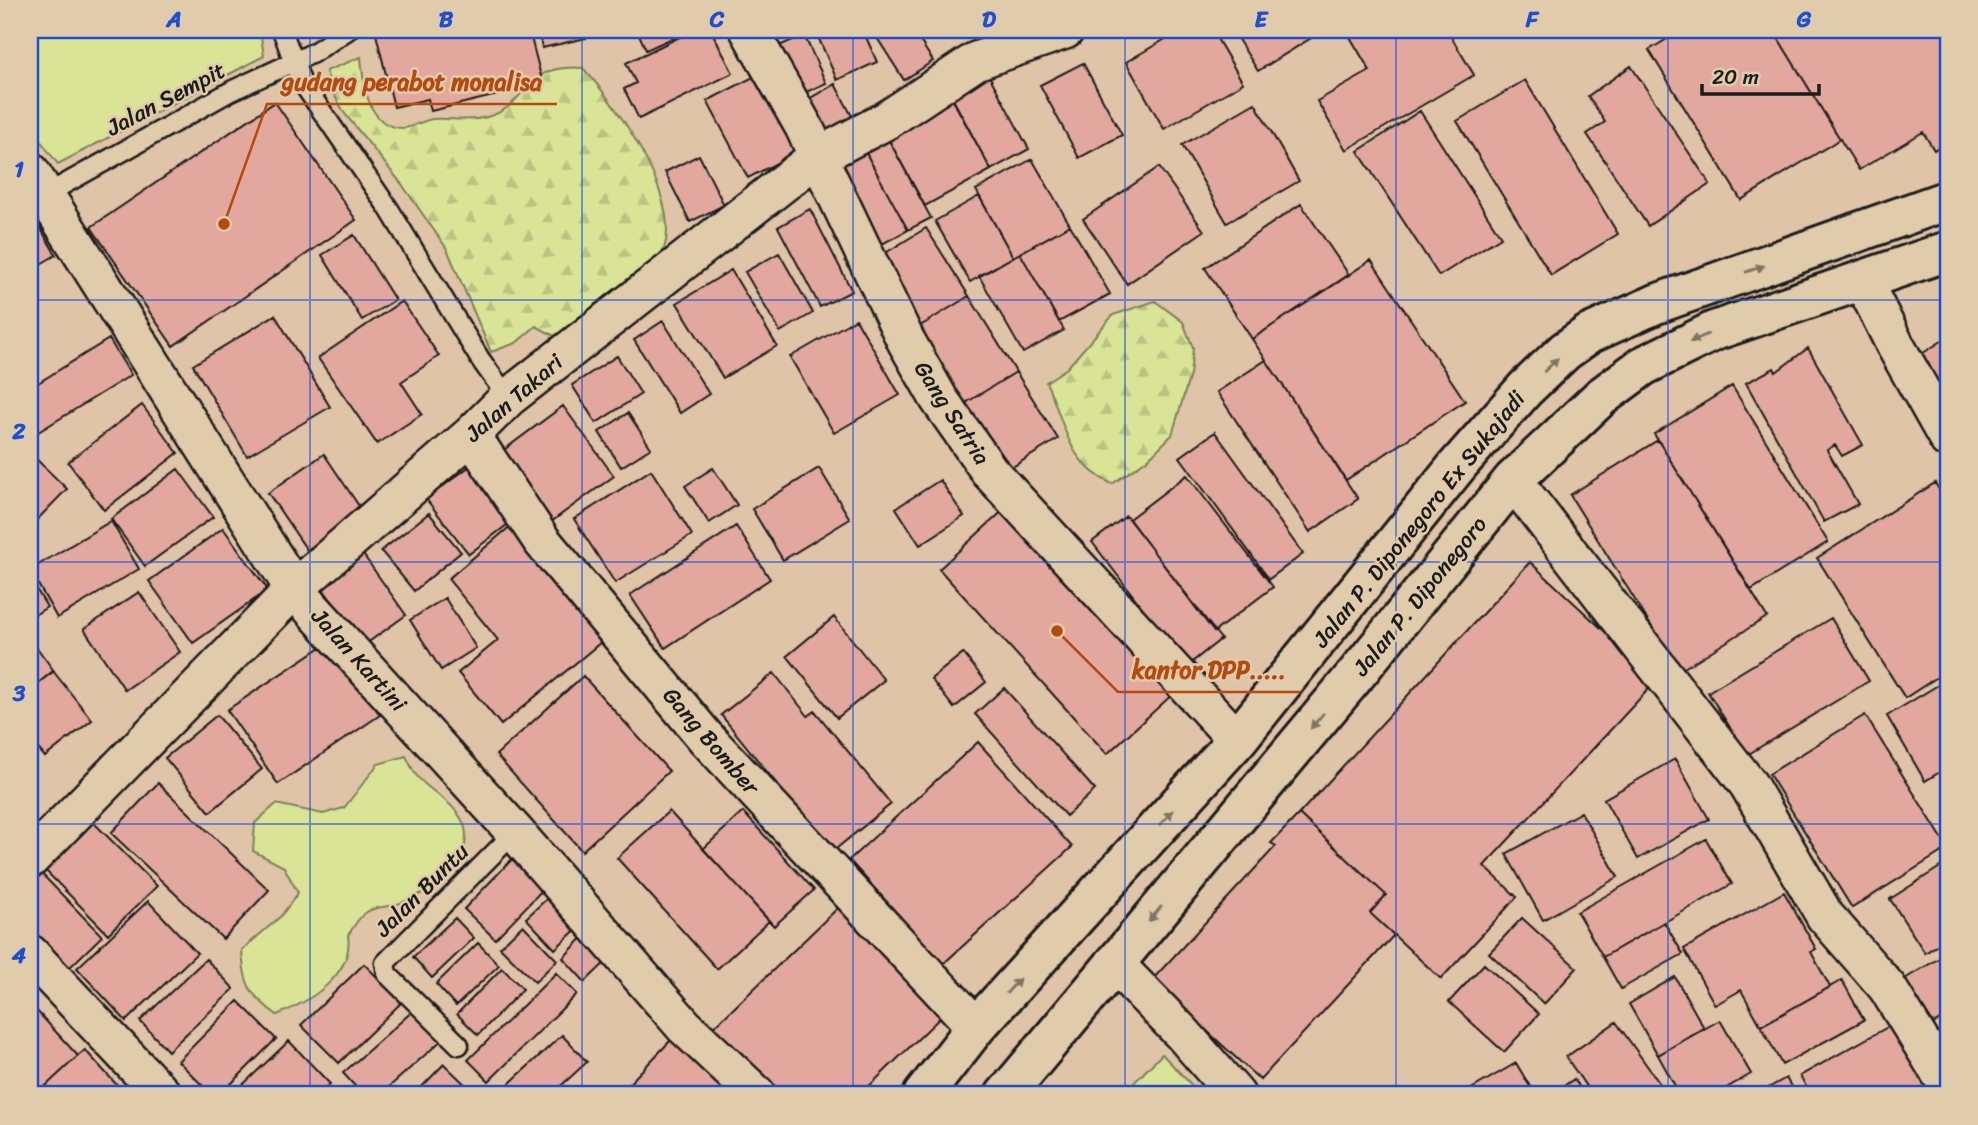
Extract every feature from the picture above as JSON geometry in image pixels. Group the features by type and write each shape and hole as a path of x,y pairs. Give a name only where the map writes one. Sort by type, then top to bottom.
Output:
{"main road":[{"name":"Jalan P. Diponegoro Ex Sukajadi","path":"923,1095 976,1027 1237,740 1458,465 1525,389 1573,345 1615,321 1656,304 1948,200"},
{"name":"Jalan P. Diponegoro","path":"1005,1095 1354,677 1513,480 1601,397 1643,366 1714,331 1948,251"},
{"path":"1318,642 1354,677"}],"street":[{"name":"Gang Satria","path":"748,30 804,127 906,341 939,399 990,472 1237,740"},
{"name":"Jalan Takari","path":"30,859 294,589 471,435 508,398 817,158 887,120 976,61 1065,30"},
{"name":"Jalan Kartini","path":"38,183 294,589 515,832 684,1026 757,1095"},
{"path":"1863,281 1895,345 1948,439"},
{"name":"Gang Bomber","path":"471,435 542,541 706,738 976,1027"},
{"path":"1513,480 1748,784 1825,916 1887,987 1948,1086"},
{"path":"30,954 163,1095"},
{"path":"1114,963 1183,1034 1236,1095"}],"lane":[{"path":"282,30 301,81 389,209 480,359 508,398"},
{"name":"Jalan Sempit","path":"38,183 293,63 348,30"},
{"name":"Jalan Buntu","path":"459,1045 387,974 385,963 515,832"}],"green space":[{"path":"30,30 260,30 264,56 58,164 30,127"},
{"path":"361,57 363,79 374,112 391,126 403,128 433,119 468,120 487,117 501,112 536,78 547,72 563,68 583,68 632,134 660,192 666,220 665,245 654,266 623,294 562,340 536,326 516,343 491,352 447,249 401,183 345,114 332,91 326,71"},
{"path":"1155,301 1183,322 1193,348 1190,375 1172,435 1148,459 1112,484 1085,465 1076,453 1046,382 1067,368 1113,315"},
{"path":"406,756 416,775 460,817 466,838 463,851 455,864 433,886 406,901 371,910 362,916 348,935 348,949 337,974 315,995 277,1015 260,1001 250,988 244,972 242,950 281,916 298,893 284,867 253,851 255,823 276,804 323,814 344,808 378,764"},
{"path":"1162,1054 1201,1095 1122,1095"}],"building":[{"path":"375,30 529,30 543,84 431,111 428,99 394,107"},
{"path":"538,30 584,30 586,38 542,48"},
{"path":"637,30 690,30 646,50"},
{"path":"694,30 711,30 733,73 639,119 624,89 636,83 626,63"},
{"path":"815,30 863,30 877,62 837,80"},
{"path":"872,30 913,30 933,61 904,80"},
{"path":"1181,30 1212,30 1243,83 1164,129 1126,62"},
{"path":"1232,30 1324,30 1258,71"},
{"path":"1346,30 1447,30 1474,75 1346,150 1317,101 1370,71"},
{"path":"1682,30 1773,30 1840,139 1741,200 1649,50"},
{"path":"1773,30 1948,30 1948,141 1934,150 1923,132 1859,170"},
{"path":"804,35 826,83 802,94 779,46"},
{"path":"1083,63 1122,135 1079,158 1040,85"},
{"path":"1631,66 1710,184 1648,226 1587,134 1605,122 1588,96"},
{"path":"986,70 1029,149 991,170 948,90"},
{"path":"757,75 798,152 748,178 707,101"},
{"path":"1525,80 1618,234 1551,275 1457,121"},
{"path":"835,84 853,118 820,136 802,103"},
{"path":"950,95 991,170 925,206 884,131"},
{"path":"275,102 356,220 173,346 91,227"},
{"path":"1255,103 1299,181 1227,223 1182,145"},
{"path":"1420,111 1501,237 1439,276 1358,151"},
{"path":"885,133 931,218 908,230 862,146"},
{"path":"866,153 908,230 871,250 829,173"},
{"path":"699,155 724,205 690,222 665,172"},
{"path":"1032,159 1070,225 1013,257 976,190"},
{"path":"1159,167 1204,231 1127,284 1083,219"},
{"path":"979,196 1013,257 970,282 935,221"},
{"path":"1301,204 1349,275 1252,339 1205,268"},
{"path":"810,209 852,291 820,307 778,227"},
{"path":"30,213 56,255 30,270"},
{"path":"1070,225 1110,294 1059,322 1020,253"},
{"path":"926,228 969,296 917,328 874,260"},
{"path":"354,235 395,300 362,320 322,255"},
{"path":"779,253 813,313 780,332 745,272"},
{"path":"1020,253 1064,330 1023,353 979,276"},
{"path":"1371,260 1465,401 1346,480 1252,339"},
{"path":"731,270 777,346 723,378 677,303"},
{"path":"969,296 1016,372 964,404 917,328"},
{"path":"402,301 439,356 401,382 422,414 377,444 318,358"},
{"path":"275,315 330,407 247,456 193,365"},
{"path":"856,319 900,395 834,433 790,357"},
{"path":"663,321 709,394 680,413 634,340"},
{"path":"1948,337 1948,400 1920,355"},
{"path":"109,339 131,375 30,437 30,388"},
{"path":"1808,348 1863,445 1842,456 1835,445 1827,450 1858,504 1824,522 1746,383 1774,368 1776,372"},
{"path":"617,356 641,394 596,423 572,385"},
{"path":"1266,360 1358,499 1310,532 1217,392"},
{"path":"1016,372 1058,439 1006,471 964,404"},
{"path":"1732,386 1828,542 1751,590 1654,434"},
{"path":"142,405 178,453 104,510 68,462"},
{"path":"563,406 614,476 548,524 497,455"},
{"path":"628,413 651,448 621,467 599,432"},
{"path":"1215,432 1303,554 1269,579 1180,457"},
{"path":"1658,440 1767,617 1679,671 1570,495"},
{"path":"30,453 67,489 30,527"},
{"path":"324,454 363,512 307,550 268,493"},
{"path":"478,460 520,515 469,554 426,499"},
{"path":"713,468 737,505 709,523 685,486"},
{"path":"819,468 850,519 783,560 752,509"},
{"path":"178,469 213,517 145,566 111,519"},
{"path":"651,470 692,535 615,583 574,519"},
{"path":"1187,475 1273,587 1214,632 1129,519"},
{"path":"940,480 964,516 920,545 896,508"},
{"path":"1935,483 1948,504 1948,670 1905,698 1817,558"},
{"path":"1007,507 1174,693 1107,754 939,569"},
{"path":"429,513 461,552 414,591 381,551"},
{"path":"1126,516 1221,639 1187,666 1092,542"},
{"path":"111,521 139,569 57,618 30,570"},
{"path":"513,524 607,637 501,725 458,673 498,640 448,579"},
{"path":"736,526 770,579 665,648 630,595"},
{"path":"223,528 268,590 193,643 149,581"},
{"path":"362,553 406,615 363,646 319,583"},
{"path":"1530,562 1657,680 1484,866 1517,897 1441,979 1370,913 1386,895 1299,814"},
{"path":"30,579 47,607 30,618"},
{"path":"139,592 180,652 125,690 84,629"},
{"path":"445,598 476,648 441,670 410,620"},
{"path":"834,617 884,680 837,718 787,656"},
{"path":"1831,618 1869,681 1747,755 1708,692"},
{"path":"30,638 54,671 30,689"},
{"path":"330,641 380,715 278,784 227,710"},
{"path":"963,653 986,682 954,708 931,679"},
{"path":"53,671 92,720 45,757 30,739 30,690"},
{"path":"774,673 808,716 815,711 891,804 832,852 721,715"},
{"path":"583,676 669,771 582,851 496,755"},
{"path":"1948,679 1948,767 1925,781 1887,716"},
{"path":"1004,688 1095,790 1066,816 975,714"},
{"path":"217,715 262,769 210,812 165,758"},
{"path":"1865,715 1948,848 1852,908 1769,774"},
{"path":"978,742 1072,847 943,964 849,860"},
{"path":"1675,759 1709,819 1638,859 1604,799"},
{"path":"158,783 269,890 223,939 111,833"},
{"path":"669,811 769,921 717,969 617,858"},
{"path":"743,812 814,890 774,926 703,849"},
{"path":"1581,812 1618,877 1543,920 1506,854"},
{"path":"1299,814 1386,895 1370,913 1394,935 1260,1080 1152,980 1276,846 1271,843"},
{"path":"86,815 157,886 108,934 37,862"},
{"path":"1706,839 1732,884 1603,957 1577,912"},
{"path":"519,852 550,882 495,939 464,909"},
{"path":"1948,862 1948,938 1925,953 1890,899"},
{"path":"36,868 102,936 68,969 30,930 30,874"},
{"path":"554,892 582,924 555,949 526,918"},
{"path":"1784,892 1816,949 1811,952 1830,987 1761,1026 1741,990 1715,1005 1684,949"},
{"path":"148,901 197,953 126,1021 77,968"},
{"path":"843,903 947,1011 860,1095 778,1095 713,1028"},
{"path":"455,918 474,938 432,978 413,957"},
{"path":"1522,918 1577,968 1544,1004 1489,953"},
{"path":"1664,922 1683,954 1621,989 1603,957"},
{"path":"523,925 557,960 535,982 500,947"},
{"path":"590,930 613,955 585,982 563,958"},
{"path":"478,943 499,965 456,1006 436,984"},
{"path":"1948,953 1948,1015 1930,1026 1903,980"},
{"path":"206,959 234,989 168,1051 140,1021"},
{"path":"364,964 402,1002 339,1063 301,1025"},
{"path":"1484,964 1539,1014 1504,1052 1449,1002"},
{"path":"502,968 523,989 478,1035 457,1014"},
{"path":"556,973 577,994 489,1081 468,1060"},
{"path":"1675,977 1704,1028 1658,1055 1629,1004"},
{"path":"1842,980 1864,1020 1782,1065 1761,1026"},
{"path":"238,1001 276,1039 220,1095 212,1095 178,1061"},
{"path":"35,1009 78,1056 36,1095 30,1095 30,1014"},
{"path":"415,1009 443,1039 380,1095 363,1095 343,1073"},
{"path":"1902,1019 1939,1084 1920,1095 1811,1095 1800,1076"},
{"path":"1720,1020 1751,1074 1714,1095 1680,1095 1658,1055"},
{"path":"1616,1022 1660,1084 1644,1095 1592,1095 1566,1057"},
{"path":"562,1035 587,1062 551,1095 497,1095"},
{"path":"673,1038 732,1095 618,1095"},
{"path":"289,1041 330,1084 318,1095 232,1095"},
{"path":"85,1050 126,1095 36,1095 78,1056"},
{"path":"1516,1063 1535,1095 1461,1095"},
{"path":"444,1064 476,1095 414,1095"},
{"path":"1786,1078 1796,1095 1756,1095"},
{"path":"1574,1079 1585,1095 1551,1095"}],"place":[{"name":"gudang perabot monalisa","path":"224,224"},
{"name":"kantor DPP.....","path":"1057,631"}]}
